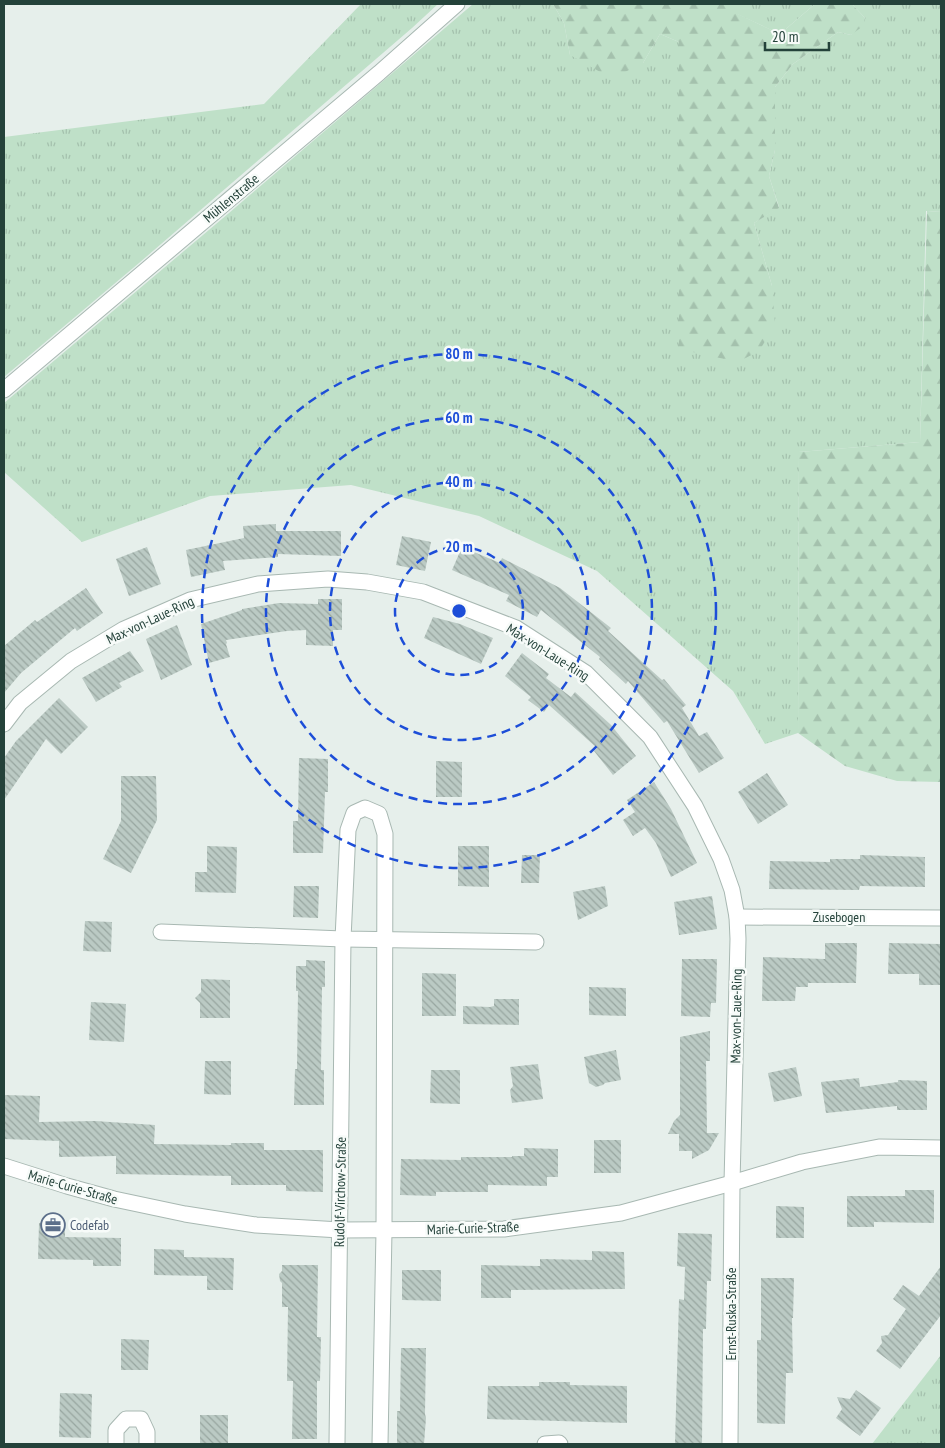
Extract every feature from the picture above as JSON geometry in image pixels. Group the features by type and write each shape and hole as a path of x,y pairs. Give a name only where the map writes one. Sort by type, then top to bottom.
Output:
{"street":[{"name":"Mühlenstraße","path":"4,390 372,79 457,4"},
{"name":"Max-von-Laue-Ring","path":"4,724 20,703 70,661 124,629 190,600 258,584 328,580 367,582 423,592 516,628 586,673 650,738 695,806 721,858 732,890 737,917 738,940 732,1183"},
{"name":"Rudolf-Virchow-Straße","path":"337,1444 343,939 348,830 354,813 365,808 379,814 385,834 384,1231 380,1444"},
{"name":"Zusebogen","path":"737,917 941,918"},
{"path":"161,932 343,939 536,942"},
{"name":"Marie-Curie-Straße","path":"4,1166 114,1199 185,1214 256,1225 384,1231 504,1229 622,1213 802,1162 879,1147 941,1148"},
{"name":"Ernst-Ruska-Straße","path":"730,1444 732,1183"},
{"path":"116,1444 116,1430 126,1419 141,1419 148,1432 148,1444"},
{"path":"545,1444 560,1444"}],"green space":[{"path":"361,4 438,4 139,263 4,377 4,137 264,104"},
{"path":"473,4 553,4 564,23 570,55 643,63 660,34 679,42 679,349 772,286 754,223 779,207 769,176 775,150 775,87 793,64 838,32 851,35 865,18 852,4 940,4 941,212 926,211 920,442 799,452 798,733 765,744 733,691 597,571 479,516 351,485 210,496 82,542 4,472 4,403"},
{"path":"553,4 738,4 738,14 780,34 815,4 852,4 865,18 863,26 851,35 838,32 793,64 775,87 775,150 769,176 779,208 754,223 772,286 775,325 759,351 738,362 679,349 679,42 660,34 643,63 623,73 602,73 570,55 564,23"},
{"path":"738,4 815,4 780,34 737,14"},
{"path":"927,211 941,212 941,782 897,781 845,766 798,733 799,452 920,442"},
{"path":"941,1355 941,1444 872,1444"}],"building":[{"path":"276,524 276,531 341,531 341,556 278,554 278,557 223,561 225,570 191,577 186,550 244,538 243,526"},
{"path":"402,536 431,542 425,571 396,565"},
{"path":"147,547 161,584 129,596 116,559"},
{"path":"462,547 500,563 502,558 560,588 611,628 608,631 662,680 664,679 686,705 682,708 699,736 707,732 724,758 699,773 667,721 664,723 628,681 626,684 599,659 600,657 541,610 537,617 506,601 509,595 452,570"},
{"path":"86,588 103,613 77,631 75,628 21,673 4,693 4,646 35,620 37,622"},
{"path":"318,599 342,599 342,630 333,630 333,646 306,645 306,630 287,631 226,640 230,657 209,663 201,624 242,609 279,603 318,604"},
{"path":"433,617 460,624 493,638 481,664 424,638"},
{"path":"177,625 192,665 161,680 146,639"},
{"path":"130,651 144,671 119,683 122,687 96,702 82,678"},
{"path":"522,653 549,674 546,678 571,697 575,692 611,725 636,756 613,775 594,751 597,748 549,705 544,712 528,700 531,697 505,676"},
{"path":"59,698 88,727 61,754 46,739 4,800 4,758 16,741"},
{"path":"299,758 328,759 328,792 325,792 323,853 293,853 293,821 298,821"},
{"path":"436,761 462,762 462,797 436,797"},
{"path":"767,773 788,805 758,824 738,792"},
{"path":"121,776 156,776 157,820 131,873 103,859 121,821"},
{"path":"654,782 671,809 697,863 671,877 656,843 645,828 633,836 623,820 635,812 627,800"},
{"path":"207,846 237,847 236,893 195,892 195,872 207,872"},
{"path":"458,846 489,846 489,887 458,886"},
{"path":"522,855 540,855 539,883 521,883"},
{"path":"860,855 925,857 925,887 860,886 859,890 769,889 770,861 830,862 830,859 860,859"},
{"path":"294,886 319,886 318,918 293,917"},
{"path":"605,886 608,906 578,920 573,892"},
{"path":"712,896 717,929 679,935 674,902"},
{"path":"85,921 112,922 111,952 83,951"},
{"path":"825,943 857,943 856,983 808,983 808,987 796,987 795,1001 762,1001 763,957 825,959"},
{"path":"889,943 941,944 941,985 919,985 919,974 888,974"},
{"path":"682,959 717,959 716,1003 711,1003 710,1017 681,1016"},
{"path":"306,960 325,961 325,987 322,987 321,1070 324,1070 324,1105 294,1105 295,1069 297,1069 298,991 296,991 296,966 306,966"},
{"path":"422,973 456,974 456,1016 422,1016"},
{"path":"201,979 230,980 230,1018 200,1018 200,1003 195,998 201,992"},
{"path":"589,987 626,988 626,1016 589,1015"},
{"path":"494,999 519,999 519,1025 463,1024 463,1006 490,1007 494,1006"},
{"path":"91,1002 126,1004 124,1042 89,1040"},
{"path":"710,1031 710,1061 706,1061 707,1133 719,1133 709,1150 692,1159 692,1151 679,1151 679,1134 668,1134 674,1121 680,1115 680,1037"},
{"path":"616,1050 621,1080 596,1087 589,1083 584,1057"},
{"path":"205,1061 231,1061 231,1095 204,1094"},
{"path":"538,1064 543,1099 512,1103 510,1090 513,1086 510,1067"},
{"path":"796,1067 802,1096 774,1102 768,1073"},
{"path":"431,1070 460,1070 460,1104 430,1103"},
{"path":"859,1078 860,1087 898,1082 898,1080 927,1081 927,1110 897,1110 897,1106 826,1113 821,1082"},
{"path":"5,1095 40,1096 39,1122 95,1121 155,1125 154,1144 231,1145 231,1143 264,1143 264,1150 323,1150 323,1192 286,1191 286,1185 231,1185 231,1176 116,1174 116,1156 59,1157 59,1141 4,1139"},
{"path":"594,1140 621,1140 621,1173 594,1173"},
{"path":"524,1148 558,1149 558,1177 547,1177 547,1186 488,1185 488,1192 436,1192 436,1196 400,1195 401,1159 461,1160 461,1157 524,1156"},
{"path":"905,1190 934,1190 934,1223 874,1222 874,1227 847,1227 847,1196 905,1196"},
{"path":"776,1206 804,1207 804,1238 776,1238"},
{"path":"39,1223 65,1223 65,1237 121,1238 121,1266 93,1266 93,1260 38,1259"},
{"path":"678,1233 712,1234 711,1281 707,1281 706,1329 703,1329 702,1444 675,1444 679,1299 684,1300 685,1267 677,1266"},
{"path":"154,1249 184,1250 184,1257 234,1258 233,1290 207,1290 207,1276 154,1275"},
{"path":"592,1251 624,1252 625,1289 511,1290 511,1298 481,1298 481,1265 540,1266 540,1259 592,1260"},
{"path":"282,1265 318,1265 317,1337 321,1337 320,1381 317,1381 317,1439 292,1439 293,1381 287,1381 288,1307 282,1307 282,1283 279,1274 282,1271"},
{"path":"941,1266 941,1315 900,1369 876,1351 882,1343 881,1336 888,1335 906,1309 893,1299 903,1285 919,1296"},
{"path":"402,1270 441,1270 441,1301 402,1300"},
{"path":"761,1278 794,1278 792,1318 793,1373 786,1373 785,1424 757,1423 757,1340 761,1340"},
{"path":"121,1339 149,1340 148,1370 121,1370"},
{"path":"401,1348 426,1348 424,1444 397,1444 397,1411 400,1411"},
{"path":"539,1382 570,1382 570,1385 627,1386 627,1423 487,1419 488,1386 539,1386"},
{"path":"856,1390 881,1408 860,1436 836,1418 842,1409 837,1397 850,1399"},
{"path":"60,1393 92,1394 91,1438 59,1437"},
{"path":"200,1415 228,1415 228,1444 200,1444"}],"place":[{"name":"Codefab","path":"53,1225"}]}
